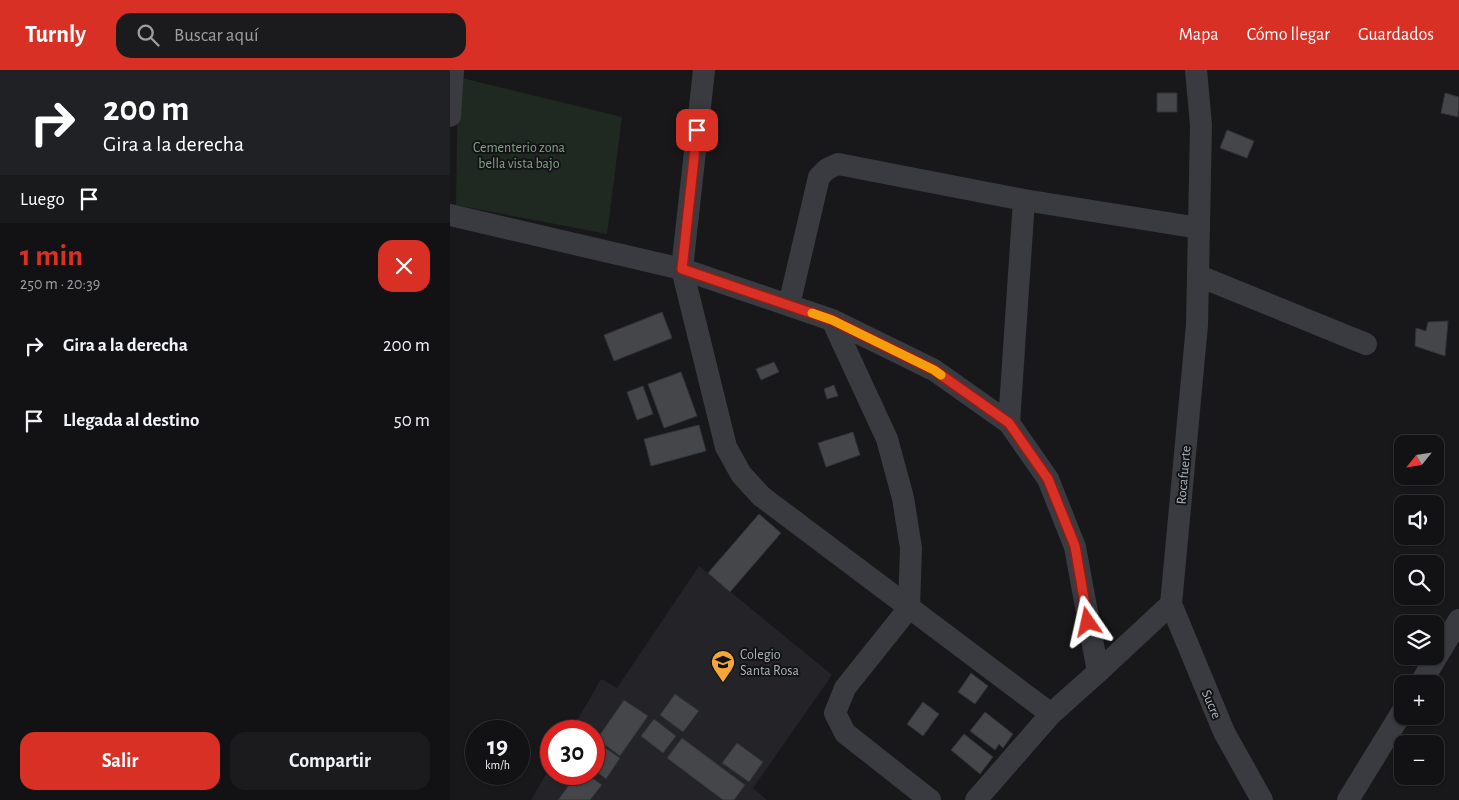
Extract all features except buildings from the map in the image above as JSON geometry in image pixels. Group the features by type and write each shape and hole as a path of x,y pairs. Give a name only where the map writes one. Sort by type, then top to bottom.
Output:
{"street":[{"path":"450,116 453,70"},
{"path":"704,70 682,269 726,447 741,474 761,496 1051,714"},
{"name":"Rocafuerte","path":"1171,604 1197,325 1201,125 1196,70"},
{"path":"789,305 820,177 827,169 838,164 1024,200 1199,228"},
{"path":"1009,423 1024,200"},
{"path":"450,215 682,269 832,320 934,370 1009,423 1048,479 1075,546 1098,672"},
{"path":"1199,276 1366,344"},
{"path":"832,320 886,440 903,498 911,548 909,608 845,688 836,713 845,733 930,800"},
{"path":"976,800 1051,714 1171,604"},
{"name":"Sucre","path":"1171,604 1224,732 1262,800"},
{"path":"1425,675 1459,620"},
{"path":"1348,800 1394,725"}],"shaded area":[{"name":"Colegio Santa Rosa","path":"699,566 832,675 753,788 767,800 531,800 540,784 605,785 605,720 577,720 601,679 617,688"}],"green space":[{"name":"Cementerio zona bella vista bajo","path":"458,77 622,117 607,234 456,205"}],"slow traffic":[{"path":"812,313 832,320 941,375"}],"place":[{"name":"Colegio Santa Rosa","path":"723,683"}],"route":[{"path":"697,130 682,269 832,320 934,370 1009,423 1048,479 1075,546 1088,622"}]}
